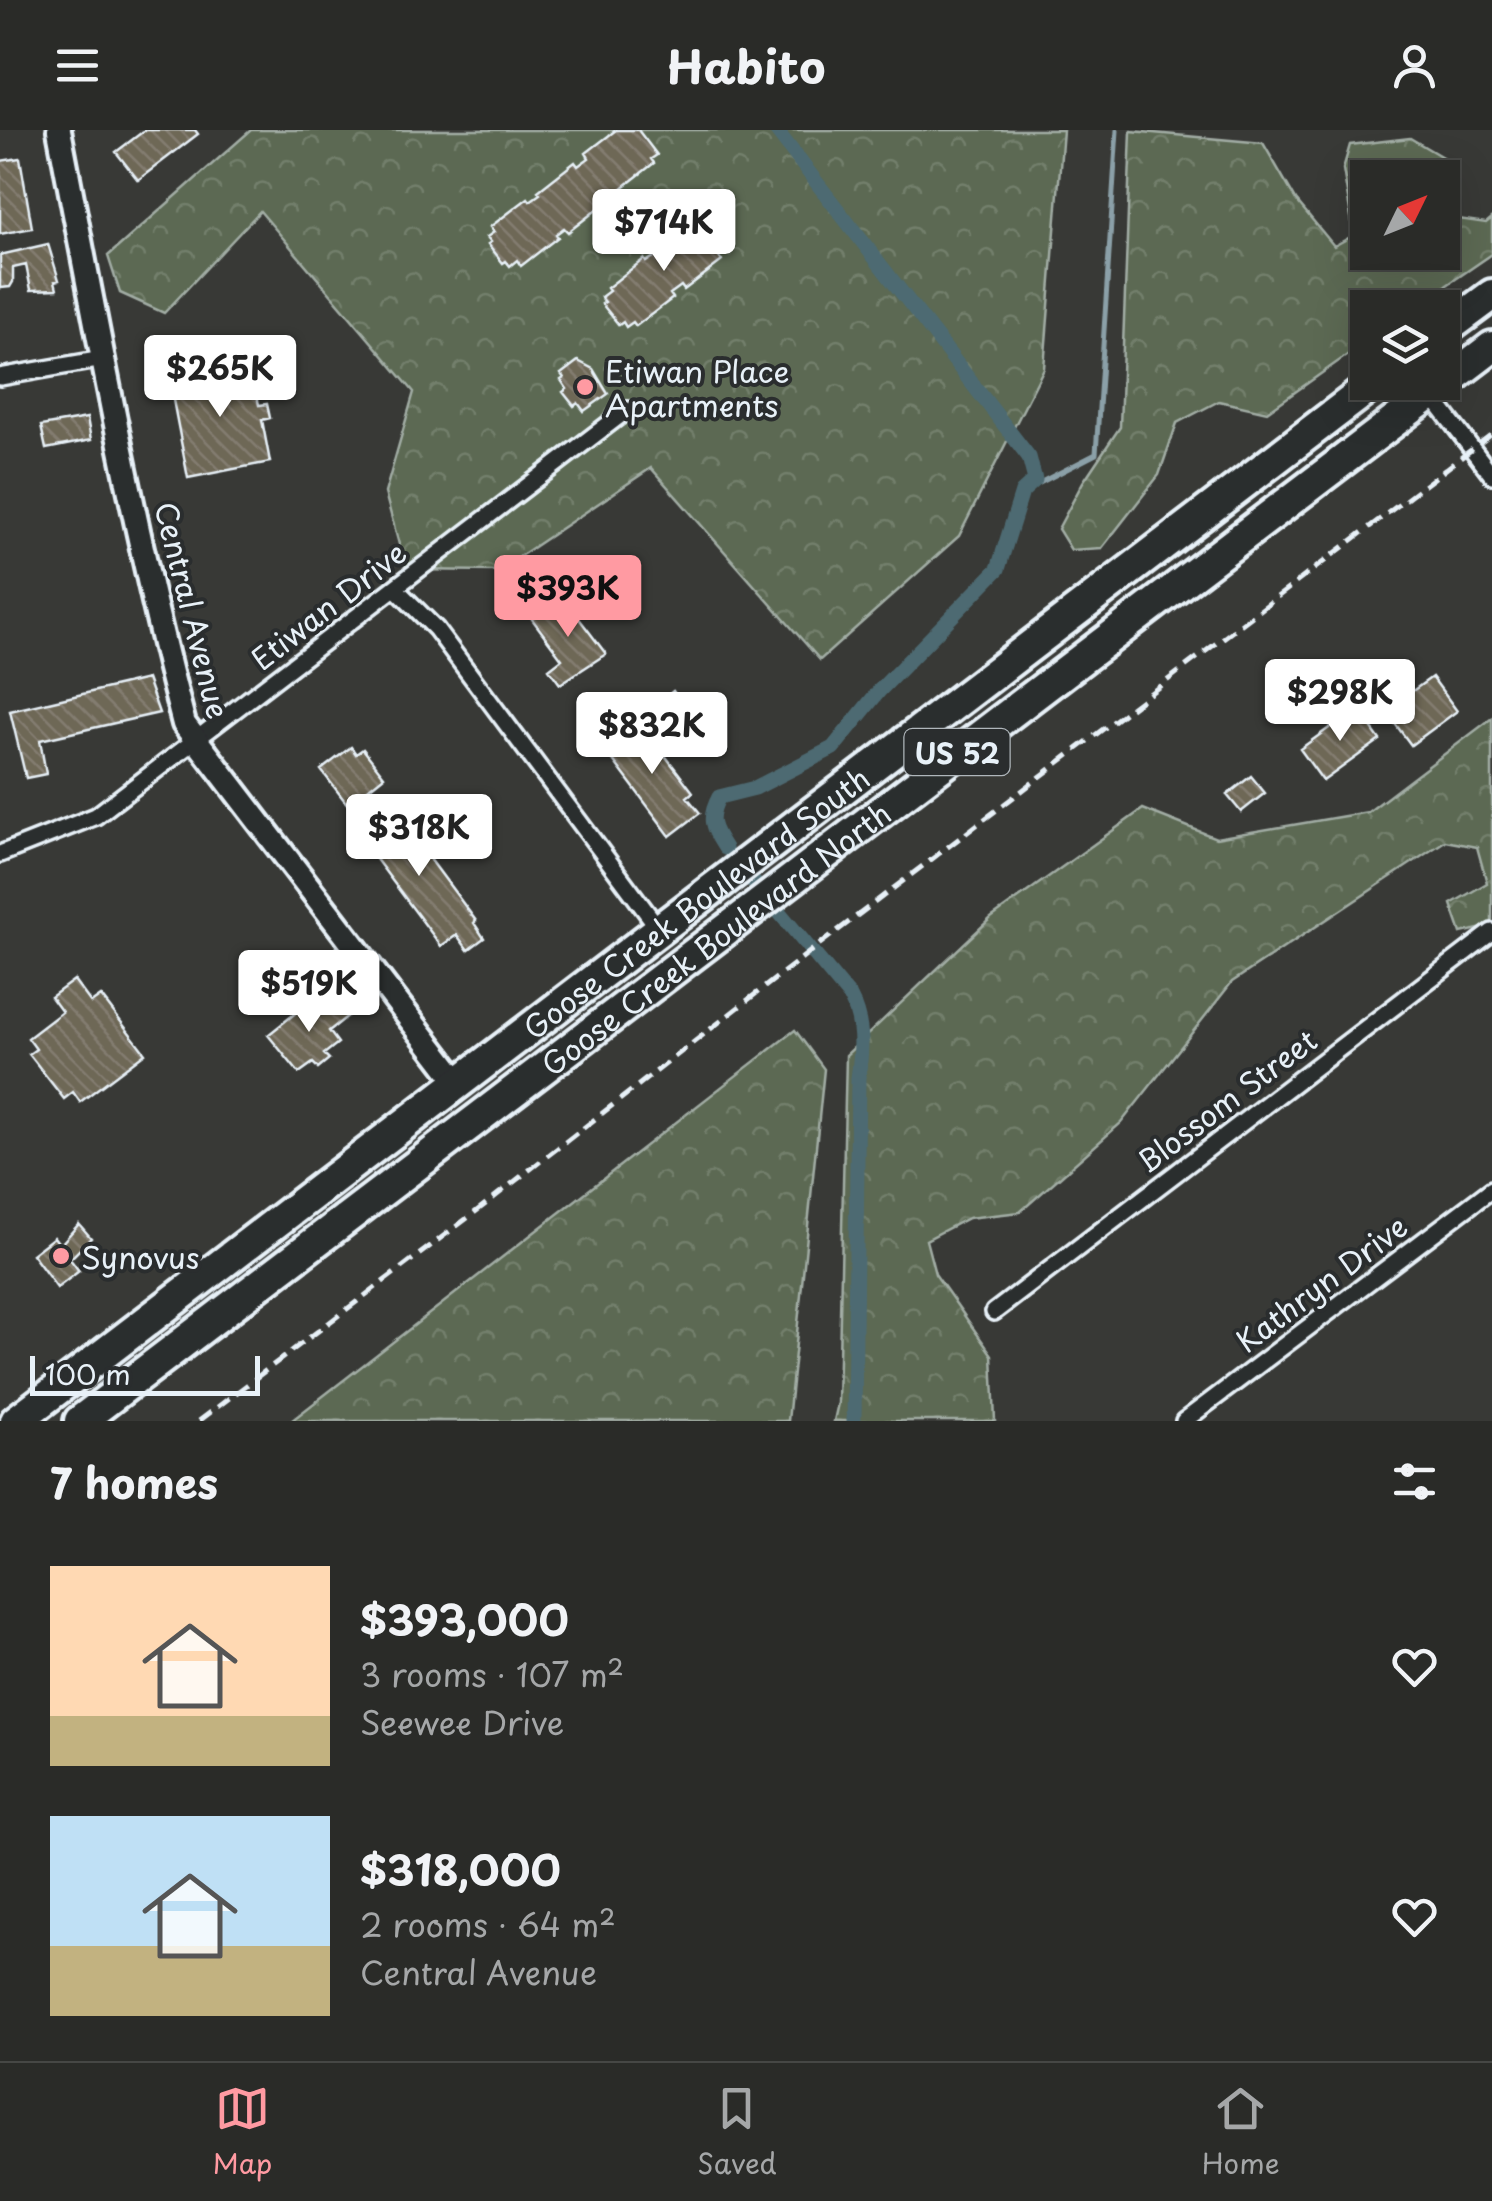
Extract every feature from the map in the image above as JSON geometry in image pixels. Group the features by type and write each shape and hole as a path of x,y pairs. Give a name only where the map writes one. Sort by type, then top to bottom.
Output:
{"highway":[{"path":"1460,319 1485,300"},
{"path":"1460,327 1485,300"},
{"name":"Goose Creek Boulevard North","path":"1460,368 1492,347"},
{"name":"Goose Creek Boulevard South","path":"16,1421 1353,400"},
{"path":"1322,424 1379,400"},
{"name":"Goose Creek Boulevard North","path":"80,1421 1414,400"},
{"path":"424,1160 450,1121 459,1083 496,1088 548,1065"}],"street":[{"name":"Central Avenue","path":"60,130 104,359 184,724 459,1083"},
{"path":"0,377 104,359"},
{"path":"1439,400 1492,474"},
{"name":"Etiwan Drive","path":"0,854 96,816 628,410"},
{"path":"395,588 436,628 659,929"},
{"name":"Blossom Street","path":"994,1312 1492,932"},
{"name":"Kathryn Drive","path":"1184,1421 1492,1189"}],"green space":[{"path":"251,130 1063,130 1044,368 959,536 820,660 651,468 498,571 406,570 385,493 414,392 260,211 164,313 120,293 108,256"},
{"path":"1131,131 1263,143 1296,200 1334,246 1350,237 1350,270 1460,270 1460,219 1486,223 1492,218 1492,254 1440,290 1350,290 1350,353 1267,412 1219,401 1177,423 1159,475 1102,548 1071,550 1058,529 1083,482 1120,427"},
{"path":"1410,138 1447,160 1350,160 1350,211 1343,169 1350,145"},
{"path":"1492,718 1492,926 1461,933 1451,904 1487,883 1477,847 1445,841 1232,982 1121,1123 1020,1212 968,1218 926,1240 935,1274 992,1355 995,1421 834,1421 838,1403 846,1055 991,918 1143,809 1216,838 1368,812"},
{"path":"795,1030 824,1069 788,1421 291,1421"}],"building":[{"path":"145,130 195,130 198,134 138,180 116,152"},
{"path":"616,130 638,130 657,155 651,159 654,163 616,193 613,189 604,196 608,201 568,232 564,228 521,266 517,260 510,266 506,261 503,263 488,244 491,242 487,237 494,232 490,227 528,198 530,201 540,194 538,191 575,162 578,166 589,158 586,153"},
{"path":"20,158 32,228 0,234 0,161"},
{"path":"702,220 706,225 709,222 726,244 722,247 725,251 718,256 722,261 684,290 681,286 670,294 673,298 636,326 633,322 626,327 623,322 619,325 602,304 605,302 601,297 609,291 607,288 644,259 646,262 657,255 654,251 692,222 695,226"},
{"path":"48,244 59,280 55,281 57,289 31,290 26,265 13,268 10,287 0,288 0,255"},
{"name":"Etiwan Place Apartments","path":"578,361 593,369 608,394 584,411 578,403 574,406 563,392 567,389 561,380 561,374"},
{"path":"250,363 259,405 267,404 270,418 262,420 270,462 188,478 169,379"},
{"path":"87,418 91,440 46,449 41,426"},
{"path":"562,596 606,654 560,684 549,669 562,659 532,619"},
{"path":"1432,677 1457,711 1411,745 1376,698 1394,684 1404,697"},
{"path":"147,679 159,713 40,740 46,774 26,778 10,711"},
{"path":"673,691 690,714 676,724 659,702"},
{"path":"1357,708 1380,740 1323,781 1300,749"},
{"path":"629,722 639,732 644,728 693,792 687,797 700,813 670,836 601,744"},
{"path":"351,747 356,754 363,749 384,776 348,805 321,770"},
{"path":"1251,776 1265,793 1241,812 1227,795"},
{"path":"390,805 476,921 484,938 468,950 457,935 441,946 355,831"},
{"path":"74,980 91,1003 101,996 145,1053 80,1102 73,1092 64,1099 29,1054 36,1049 28,1038 62,1012 51,997"},
{"path":"334,997 349,1015 329,1031 338,1043 324,1054 329,1059 318,1068 313,1063 299,1073 268,1035 308,1003 315,1012"},
{"path":"79,1224 91,1238 70,1259 79,1271 57,1288 32,1254 54,1237 60,1245"}],"waterway":[{"path":"725,848 713,823 719,797 755,788 833,748 879,691 998,569 1022,492 1035,480 1029,457 776,130"},
{"path":"1022,492 1096,454 1117,130"},
{"path":"750,878 757,886"},
{"path":"774,906 850,997 860,1027 854,1421"}],"railway":[{"path":"199,1421 1492,434"}],"place":[{"name":"Etiwan Place Apartments","path":"585,387"},
{"name":"Synovus","path":"61,1256"}]}
